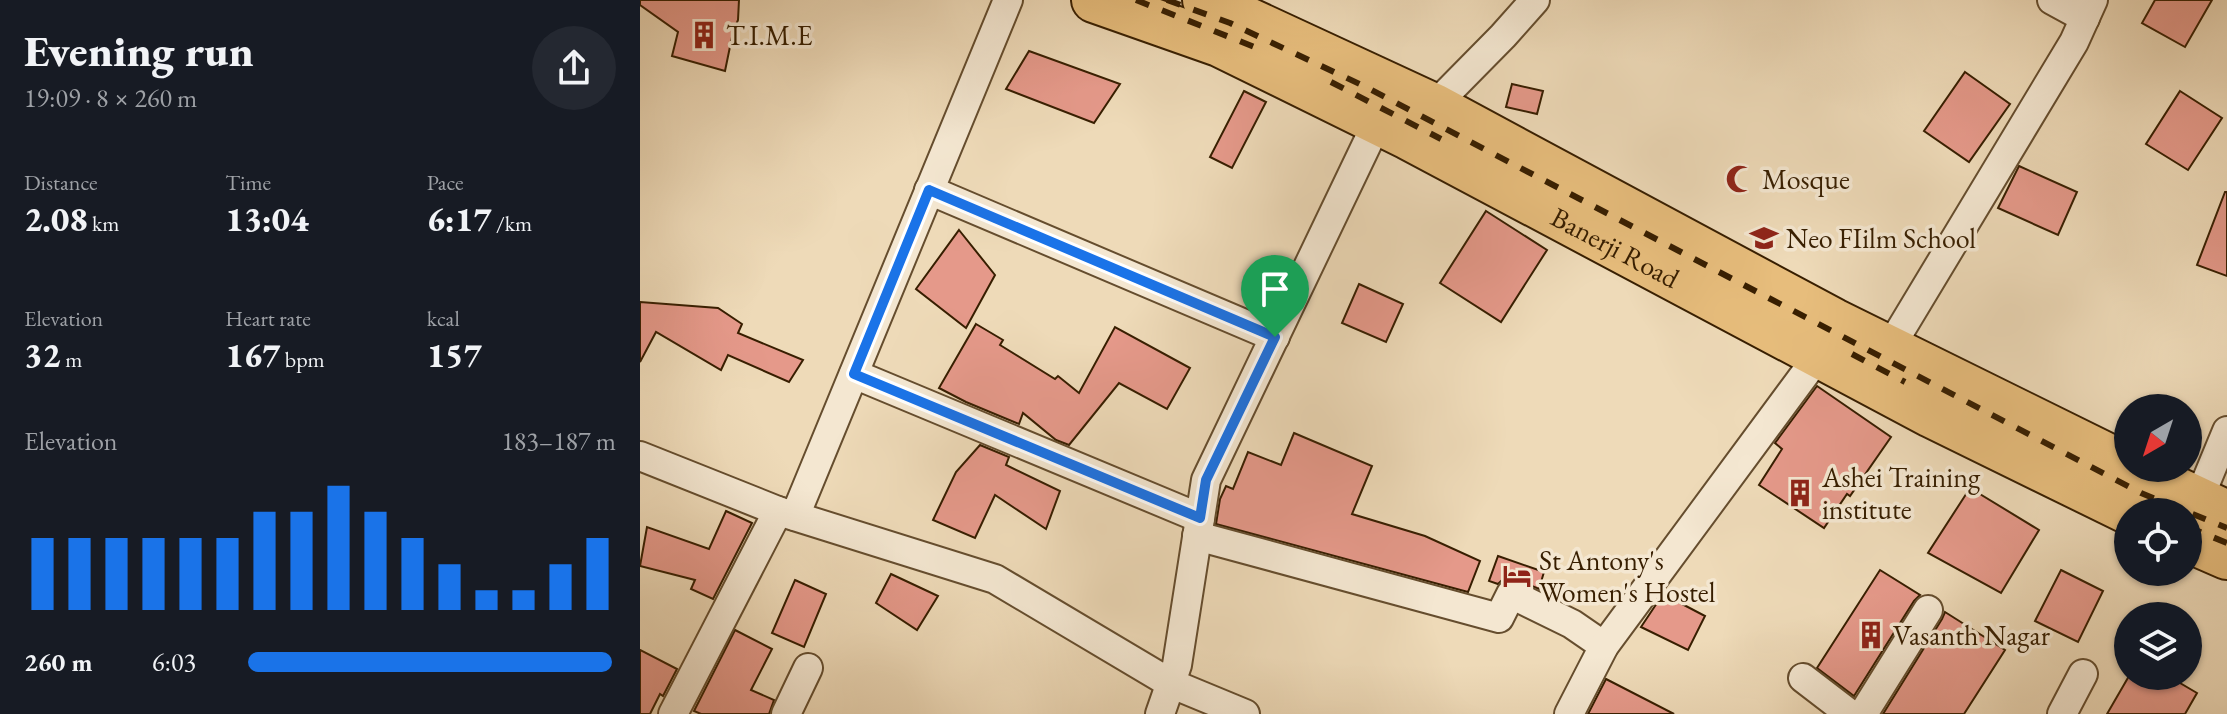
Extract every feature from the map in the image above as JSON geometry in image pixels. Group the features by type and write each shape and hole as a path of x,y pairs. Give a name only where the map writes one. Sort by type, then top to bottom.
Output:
{"main road":[{"name":"Banerji Road","path":"1205,0 1434,106 1779,313 1819,355 1931,415 2114,505"},
{"name":"Banerji Road","path":"1121,4 1219,44 1377,123 1779,313 1889,349 2114,459"},
{"name":"Banerji Road","path":"2152,482 2204,518 2227,557"}],"street":[{"path":"673,714 787,513 854,374 1008,0"},
{"path":"1434,106 1535,0"},
{"path":"1889,349 2074,42 2089,9 2052,0"},
{"path":"1160,714 1177,665 1206,480 1377,123"},
{"path":"929,190 1275,337"},
{"path":"1569,714 1604,646 1819,355"},
{"path":"854,374 1199,527 1499,618 1511,594 1572,624 1604,646"},
{"path":"2204,518 2227,431"},
{"path":"640,456 787,513 995,579 1170,683 1245,714"},
{"path":"1863,714 1928,610"},
{"path":"786,714 808,668"},
{"path":"2062,714 2083,674"},
{"path":"1803,678 1850,714"}],"building":[{"name":"T.I.M.E","path":"640,0 739,0 738,20 725,71 672,56 678,32 640,5"},
{"path":"2155,0 2212,0 2185,47 2142,23"},
{"path":"1029,51 1120,84 1094,123 1006,89"},
{"path":"1965,72 2010,104 1969,162 1924,131"},
{"path":"1512,84 1543,91 1537,114 1506,107"},
{"path":"1244,91 1266,102 1232,168 1210,157"},
{"path":"2180,91 2222,118 2188,170 2146,144"},
{"path":"2019,166 2077,192 2058,235 1998,208"},
{"path":"2227,192 2227,276 2197,265"},
{"path":"1486,211 1547,250 1501,322 1440,283"},
{"path":"959,230 995,275 966,328 916,289"},
{"path":"1359,284 1403,304 1386,342 1342,323"},
{"path":"640,302 718,308 742,324 738,333 803,360 789,382 728,355 721,370 656,332 640,362"},
{"path":"976,324 1003,340 1000,345 1055,379 1058,376 1079,393 1115,327 1190,368 1167,409 1119,383 1069,445 1056,440 1023,413 1019,424 939,388"},
{"path":"1817,386 1891,437 1824,528 1759,485 1782,449 1775,443"},
{"path":"1294,433 1372,466 1352,514 1425,536 1480,561 1468,592 1216,524 1220,499 1226,486 1233,489 1248,452 1281,465"},
{"path":"980,445 1009,457 1006,465 1060,491 1046,529 995,495 975,538 933,520 956,472"},
{"path":"1970,488 2039,530 2001,593 1928,553"},
{"path":"726,511 752,523 713,599 691,589 695,580 640,566 647,527 709,549"},
{"name":"St Antony's Women's Hostel","path":"1498,556 1544,572 1539,589 1511,577 1498,584 1489,581"},
{"name":"Vasanth Nagar","path":"1880,570 1920,595 1854,696 1817,668"},
{"path":"2061,570 2103,591 2078,642 2035,621"},
{"path":"891,574 938,596 917,630 876,603"},
{"path":"795,580 826,594 804,647 772,633"},
{"path":"1663,594 1705,616 1688,650 1641,627"},
{"name":"Vasanth Nagar","path":"1945,612 2005,650 1964,714 1883,714 1942,619"},
{"path":"735,630 772,649 751,690 774,700 769,714 701,714 694,711"},
{"path":"640,650 677,669 650,714 640,714"},
{"path":"1606,679 1674,714 1588,714"},
{"name":"Vasanth Nagar","path":"2121,690 2192,690 2197,693 2185,714 2107,714"}],"railway":[{"path":"1136,0 1262,50"},
{"path":"1167,0 1230,23 1366,87 2141,493 2227,528"},
{"path":"1331,82 1441,139"},
{"path":"1852,354 1905,382"},
{"path":"2202,533 2227,543"}],"place":[{"name":"T.I.M.E","path":"704,35"},
{"name":"Mosque","path":"1740,179"},
{"name":"Neo FIilm School","path":"1764,238"},
{"name":"Ashei Training institute","path":"1800,493"},
{"name":"St Antony's Women's Hostel","path":"1517,576"},
{"name":"Vasanth Nagar","path":"1871,635"}],"route":[{"path":"929,190 1275,337 1206,480 1200,518 854,374 929,190"}]}
